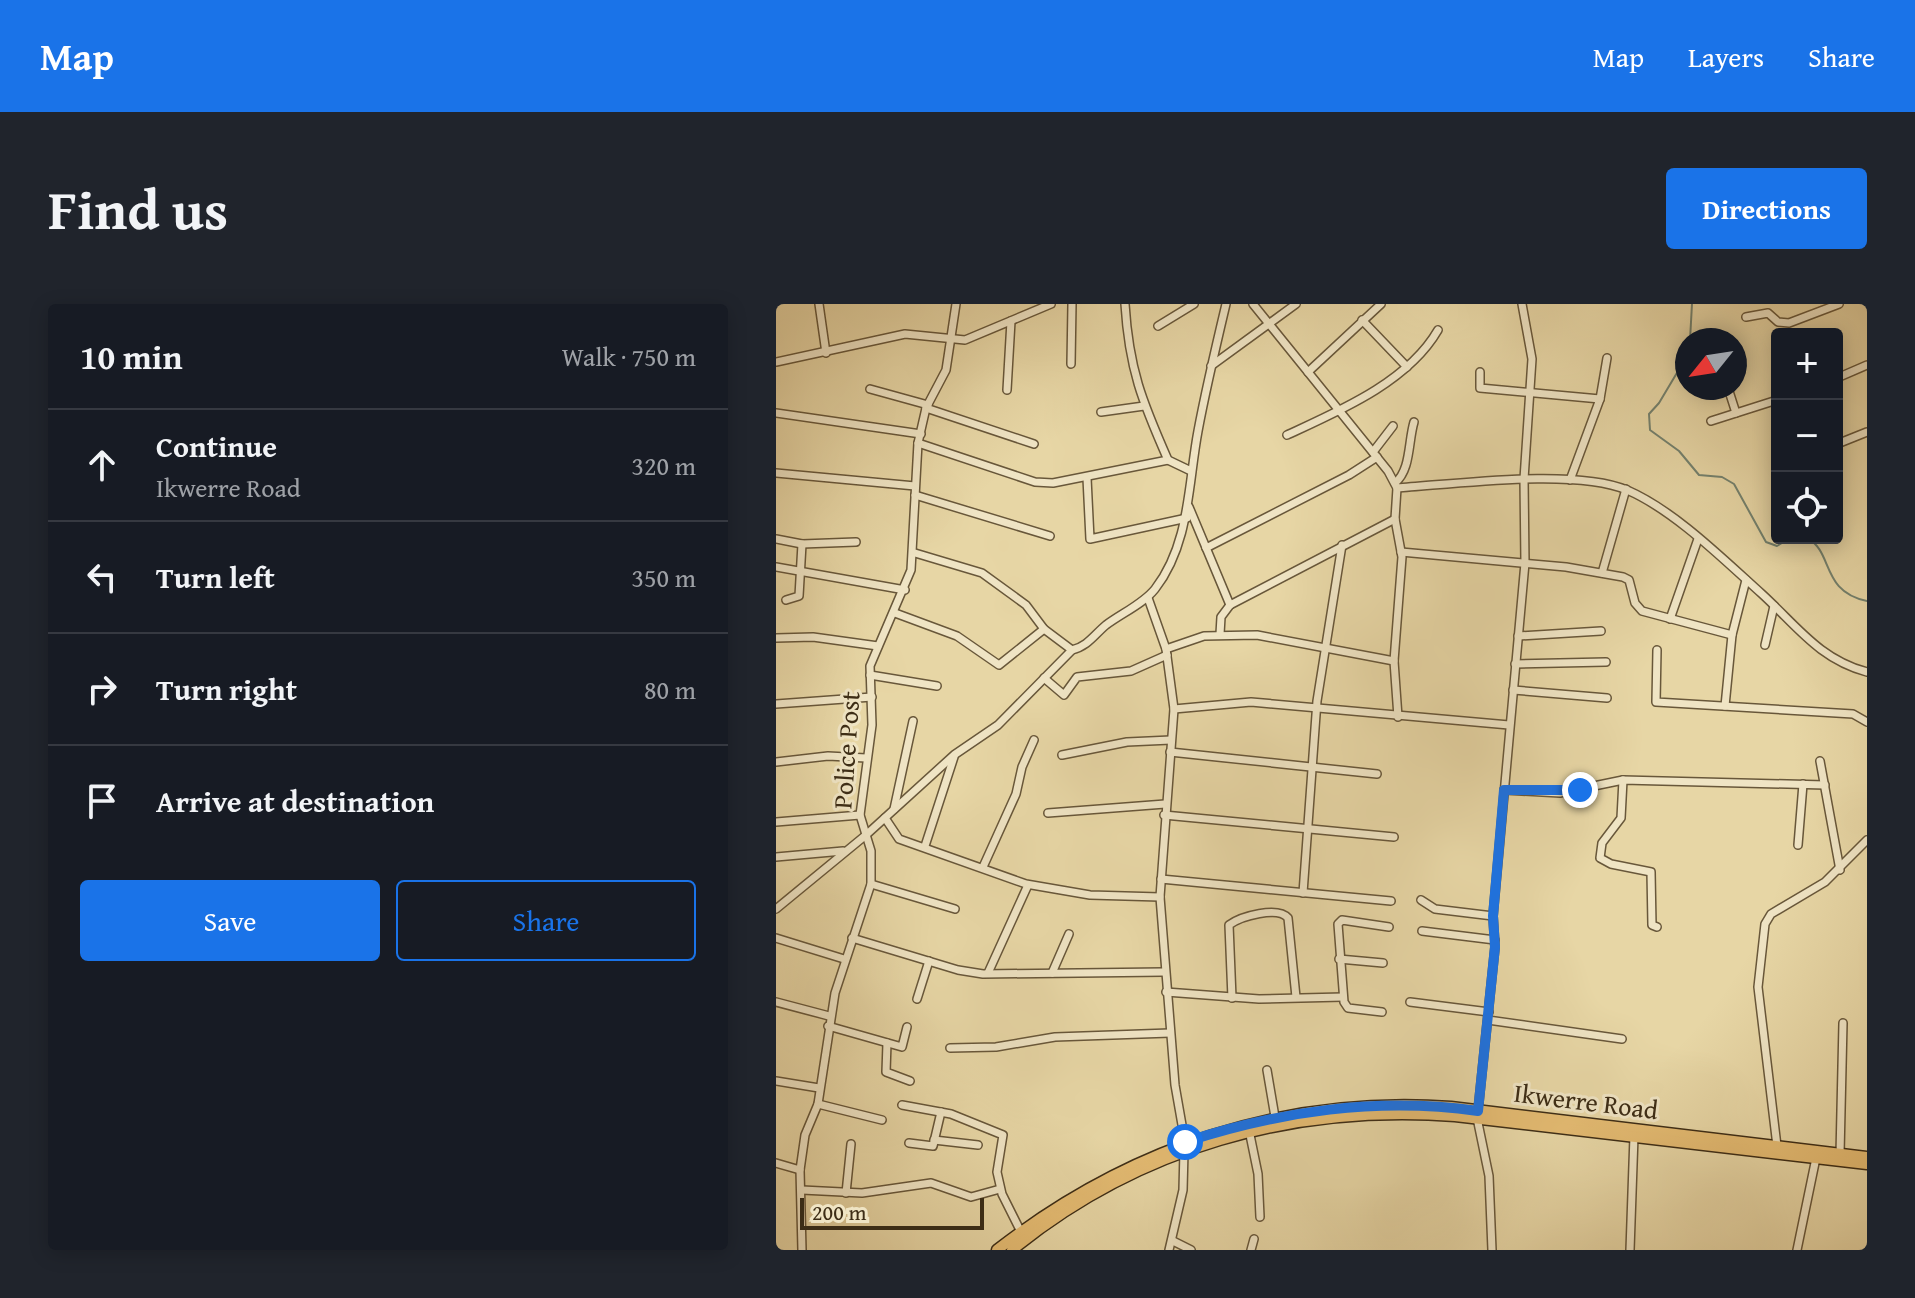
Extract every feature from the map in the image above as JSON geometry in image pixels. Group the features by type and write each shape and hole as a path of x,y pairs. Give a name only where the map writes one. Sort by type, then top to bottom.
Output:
{"main road":[{"name":"Ikwerre Road","path":"997,1250 1111,1175 1184,1146 1275,1117 1341,1107 1395,1104 1867,1157"},
{"path":"1012,1250 1095,1192 1184,1146 1249,1130 1360,1114 1478,1115 1867,1164"}],"street":[{"path":"819,304 826,353"},
{"name":"Police Post","path":"802,1250 800,1170 805,1135 818,1104 829,1016 844,959 871,884 874,865 860,815 872,725 870,675 878,646 905,590 915,553 918,443 927,406 946,370 956,304"},
{"path":"776,362 919,333 952,341 981,335 1051,304"},
{"path":"1071,364 1072,304"},
{"path":"1125,304 1133,373 1168,460"},
{"path":"1158,326 1194,304"},
{"path":"776,909 866,835 954,755 998,725 1072,650 1084,647 1105,626 1148,598 1166,574 1187,518 1191,471 1226,304"},
{"path":"1253,304 1375,454 1396,485 1395,519 1401,552 1394,661 1398,717"},
{"path":"1211,366 1296,304"},
{"path":"1308,372 1381,304"},
{"path":"1492,1250 1489,1176 1478,1115 1525,563 1524,479 1532,359 1522,304"},
{"path":"1526,313 1529,304"},
{"path":"1746,317 1768,313 1782,324 1839,304"},
{"path":"1362,320 1407,367"},
{"path":"1007,390 1011,321"},
{"path":"1287,435 1338,410 1407,367 1427,350 1438,330"},
{"path":"1570,480 1600,399 1607,358"},
{"path":"1843,375 1867,365"},
{"path":"1480,372 1480,388 1600,399"},
{"path":"870,389 1034,444"},
{"path":"1732,400 1736,413"},
{"path":"1711,421 1771,402"},
{"path":"1101,412 1144,406"},
{"path":"776,413 921,434"},
{"path":"1396,485 1407,465 1414,422"},
{"path":"1206,548 1349,475 1375,454 1393,426"},
{"path":"1843,442 1867,432"},
{"path":"918,443 1035,482 1087,478 1168,460 1191,471"},
{"path":"776,473 915,491 1050,536"},
{"path":"1087,478 1090,539 1187,518"},
{"path":"1396,485 1524,479 1570,480 1626,489 1698,539 1746,580 1820,652 1842,665 1867,672"},
{"path":"1602,573 1626,489"},
{"path":"1187,501 1230,605"},
{"path":"1220,634 1221,617 1230,605 1395,519"},
{"path":"776,539 802,544 856,542"},
{"path":"1670,619 1698,539"},
{"path":"786,600 799,596 802,544"},
{"path":"1303,893 1317,709 1324,647 1342,545"},
{"path":"1401,552 1602,573 1629,580 1635,603 1642,611 1732,635"},
{"path":"915,553 982,573 1026,605 1044,629 1072,650"},
{"path":"776,567 905,590"},
{"path":"1725,706 1732,635 1746,580"},
{"path":"1148,598 1166,652 1174,709 1160,897 1164,972 1184,1146 1183,1190 1169,1250"},
{"path":"1765,645 1774,606"},
{"path":"895,613 957,636 999,665 1044,629"},
{"path":"1518,636 1601,631"},
{"path":"1044,678 1064,695 1077,677 1131,671 1166,652 1220,634 1257,635 1394,661"},
{"path":"776,638 813,637 878,646"},
{"path":"1657,650 1656,702 1853,714 1867,722"},
{"path":"1515,664 1606,662"},
{"path":"870,675 937,686"},
{"path":"1513,690 1607,698"},
{"path":"776,704 872,697"},
{"path":"1174,709 1251,702 1398,717 1443,716 1509,725"},
{"path":"894,809 913,721"},
{"path":"983,867 1016,794 1022,767 1034,740"},
{"path":"1062,755 1127,742 1171,740"},
{"path":"1170,752 1377,774"},
{"path":"925,846 954,755"},
{"path":"776,762 828,756 866,758"},
{"path":"1820,761 1840,870"},
{"path":"1504,790 1560,793 1623,780 1825,785"},
{"path":"1623,780 1621,818 1602,843 1600,858 1611,864 1651,872 1652,925 1657,927"},
{"path":"1798,845 1803,784"},
{"path":"1048,813 1165,804"},
{"path":"776,822 860,815"},
{"path":"1164,815 1394,837"},
{"path":"885,818 895,836 1028,885 1090,895 1160,897"},
{"path":"1777,1146 1758,987 1765,924 1771,914 1840,870 1867,840"},
{"path":"776,857 845,851"},
{"path":"1161,879 1391,901"},
{"path":"871,884 955,909"},
{"path":"988,973 1028,885"},
{"path":"1421,900 1435,909 1493,916"},
{"path":"1232,998 1229,925 1244,918 1278,912 1288,918 1296,997"},
{"path":"1382,1012 1348,1008 1343,997 1339,959 1339,921 1389,927"},
{"path":"1422,931 1495,940"},
{"path":"1052,973 1069,934"},
{"path":"776,938 844,959"},
{"path":"852,938 929,961 988,973 1164,972"},
{"path":"1339,959 1383,963"},
{"path":"917,999 929,961"},
{"path":"1166,992 1232,998 1343,997"},
{"path":"776,1002 829,1016"},
{"path":"1410,1002 1622,1039"},
{"path":"1840,1154 1843,1023"},
{"path":"828,1026 902,1047 907,1027"},
{"path":"950,1048 996,1047 1055,1037 1170,1033"},
{"path":"887,1043 886,1072 910,1081"},
{"path":"1267,1070 1275,1117"},
{"path":"776,1081 819,1088"},
{"path":"818,1104 882,1120"},
{"path":"902,1105 941,1112 1003,1135 997,1172 1000,1189 1021,1232"},
{"path":"909,1143 933,1146 941,1112"},
{"path":"1249,1130 1258,1174 1260,1217"},
{"path":"1630,1250 1634,1136"},
{"path":"934,1140 978,1145"},
{"path":"846,1193 851,1144"},
{"path":"1797,1250 1816,1158"},
{"path":"776,1163 800,1170"},
{"path":"802,1190 846,1193 931,1183 963,1196 1000,1189"},
{"path":"1251,1250 1254,1239"},
{"path":"1173,1241 1191,1250"}],"waterway":[{"path":"1691,328 1692,304"},
{"path":"1675,376 1649,414 1650,430 1679,451 1699,475 1722,477 1734,484 1766,542 1771,544"},
{"path":"1772,544 1780,544"},
{"path":"1815,544 1842,589 1867,601"}],"route":[{"path":"1185,1142 1264,1119 1341,1107 1395,1104 1478,1111 1495,947 1493,916 1504,790 1560,793 1580,790"}]}
